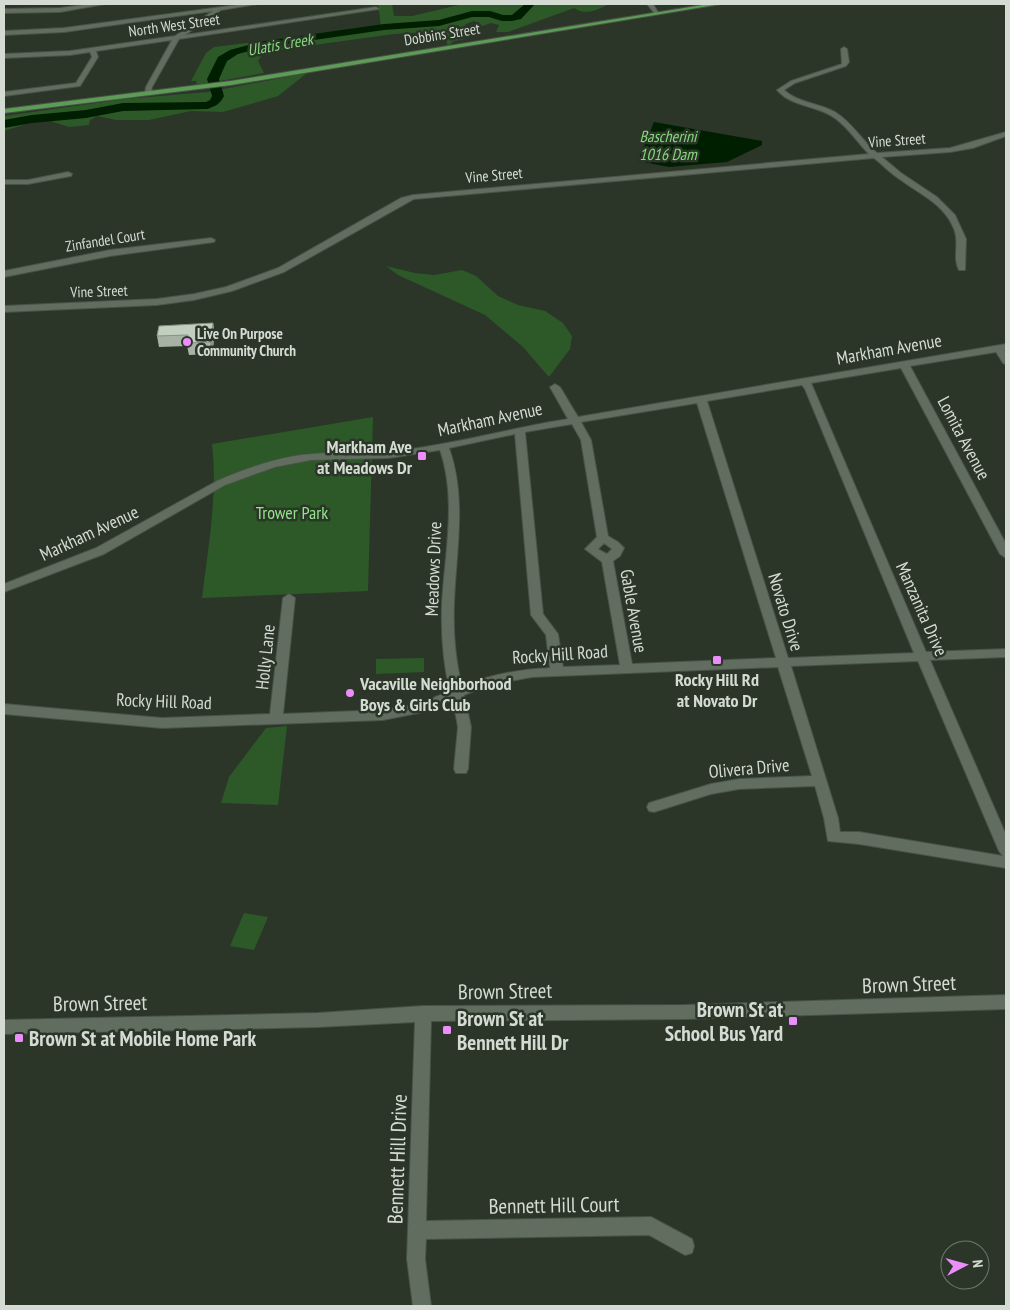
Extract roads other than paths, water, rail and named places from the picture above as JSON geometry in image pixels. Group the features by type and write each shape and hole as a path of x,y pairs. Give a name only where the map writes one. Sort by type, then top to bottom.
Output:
{"main road":[{"name":"Dobbins Street","path":"148,93 232,83 718,4"},
{"path":"4,111 148,93"}],"street":[{"path":"4,11 60,10 102,4"},
{"path":"4,33 64,30 223,6 255,4"},
{"path":"348,4 348,7 353,12"},
{"path":"650,4 657,13"},
{"path":"148,93 149,86 177,37 223,6"},
{"name":"North West Street","path":"4,56 63,54 376,9"},
{"path":"187,29 200,32 216,32"},
{"path":"4,94 27,88 78,85 95,58 92,49"},
{"path":"844,49 846,62 844,65 793,82 780,90 784,95 818,107 837,117 897,174 928,193 952,217 962,242 960,263 962,268"},
{"name":"Vine Street","path":"4,309 157,302 194,297 229,289 281,270 404,200 413,197 950,150 1005,136"},
{"path":"4,182 28,182 68,174"},
{"name":"Zinfandel Court","path":"4,273 110,253 211,240"},
{"path":"1002,347 1006,362"},
{"name":"Markham Avenue","path":"4,588 100,551 221,483 255,469 290,460 311,457 389,455 444,447 519,430 1002,347"},
{"name":"Lomita Avenue","path":"904,364 1006,554"},
{"name":"Manzanita Drive","path":"805,381 1006,851"},
{"name":"Gable Avenue","path":"555,387 586,440 603,538 591,549 607,560 626,669"},
{"name":"Novato Drive","path":"701,399 820,781 833,837 859,838 1006,862"},
{"path":"519,430 522,443 537,614 552,634 557,672"},
{"name":"Meadows Drive","path":"444,447 448,455 453,483 448,623 454,679 464,720 465,740 461,752 461,769"},
{"name":"Holly Lane","path":"276,719 288,598"},
{"name":"Rocky Hill Road","path":"4,709 162,723 383,715 423,707 505,676 557,672 1006,653"},
{"name":"Olivera Drive","path":"654,807 696,793 739,784 820,781"},
{"name":"Brown Street","path":"4,1027 318,1020 423,1013 685,1012 1006,1002"},
{"name":"Bennett Hill Drive","path":"422,1306 416,1259 423,1013"},
{"name":"Bennett Hill Court","path":"417,1230 651,1226 685,1246"}],"water":[{"name":"Bascherini 1016 Dam","path":"654,122 762,141 762,145 727,162 669,167 638,161"}],"waterway":[{"name":"Ulatis Creek","path":"4,124 32,119 86,114 123,107 207,105 215,102 218,96 213,79 222,59 234,52 264,44 384,27 439,23 472,14 490,14 502,18 512,18 517,17 530,4"}],"place":[{"name":"Live On Purpose Community Church","path":"187,342"},
{"name":"Markham Ave at Meadows Dr","path":"422,456"},
{"name":"Rocky Hill Rd at Novato Dr","path":"717,660"},
{"name":"Vacaville Neighborhood Boys & Girls Club","path":"350,693"},
{"name":"Brown St at School Bus Yard","path":"793,1021"},
{"name":"Brown St at Bennett Hill Dr","path":"447,1030"},
{"name":"Brown St at Mobile Home Park","path":"19,1038"}],"park label":[{"name":"Trower Park","path":"292,512"}]}
